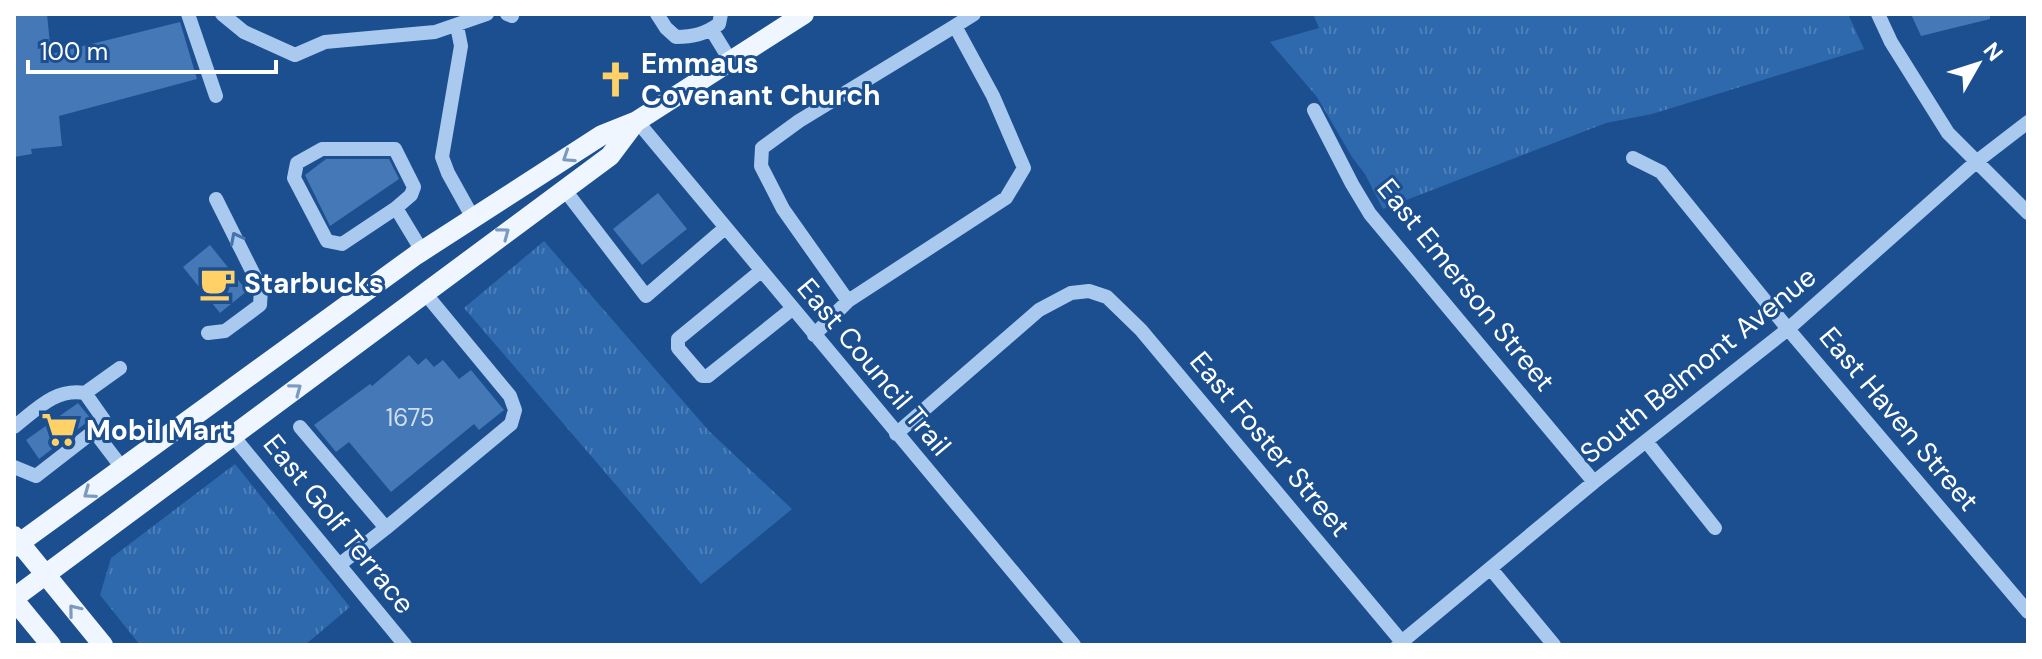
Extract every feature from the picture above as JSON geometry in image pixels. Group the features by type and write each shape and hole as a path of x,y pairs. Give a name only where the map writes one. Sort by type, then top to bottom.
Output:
{"main road":[{"path":"103,645 16,542 123,469 422,251 602,135 637,121 794,16"},
{"path":"51,645 14,599 610,156 637,121"}],"street":[{"path":"188,14 216,96"},
{"path":"222,14 244,32 295,55 325,42 435,32 487,14"},
{"path":"657,14 676,37 690,37 711,29 719,24 721,14"},
{"path":"848,301 783,209 761,166 762,148 799,121 974,14"},
{"path":"1878,14 1891,42 1948,133 2028,213"},
{"path":"457,26 461,46 442,157 473,218"},
{"path":"814,335 848,301 1006,198 1024,168 993,96 955,26"},
{"path":"711,29 730,60"},
{"name":"East Emerson Street","path":"1314,110 1370,214 1594,482"},
{"name":"East Council Trail","path":"637,121 1074,645"},
{"name":"South Belmont Avenue","path":"1400,644 1594,482 1788,329 1976,162 2028,122"},
{"path":"322,149 395,149 414,187 411,195 396,208 342,244 327,241 294,178 297,163 322,149"},
{"name":"East Haven Street","path":"1633,158 1661,172 1788,329 2028,612"},
{"path":"564,189 646,296 725,228"},
{"path":"208,333 225,331 260,305 261,289 216,199"},
{"path":"396,208 422,251"},
{"path":"761,271 678,339 678,348 702,376 708,376 792,309"},
{"name":"East Foster Street","path":"896,434 1039,310 1071,293 1089,291 1107,297 1141,330 1400,644"},
{"path":"339,565 511,424 515,410 510,396 424,292"},
{"path":"14,427 49,400 68,391 85,393 120,368"},
{"path":"14,467 36,476 94,431 104,420 85,393"},
{"path":"300,427 386,528"},
{"path":"94,431 123,469"},
{"name":"East Golf Terrace","path":"233,436 405,645"},
{"path":"1646,441 1715,528"},
{"path":"1491,569 1554,645"}],"green space":[{"path":"1313,14 1848,14 1864,49 1652,114 1606,123 1383,209 1317,97 1270,42 1319,28"},
{"path":"544,241 709,431 792,509 701,584 464,308"},
{"path":"235,464 350,607 305,645 140,645 100,595 111,558"}],"building":[{"path":"14,14 47,14 51,54 180,22 197,79 59,116 62,146 31,149 32,154 14,157"},
{"path":"1911,14 1990,14 1990,19 1921,36"},
{"path":"326,159 389,159 399,179 330,226 305,175"},
{"path":"658,193 687,229 642,265 613,229"},
{"name":"Starbucks","path":"210,245 247,291 220,313 183,267"},
{"path":"409,355 418,365 426,358 434,367 443,360 459,379 471,370 504,410 479,430 474,424 391,492 349,442 336,452 314,425 370,384 372,386"},
{"path":"78,403 91,419 39,459 26,440"}],"place":[{"name":"Emmaus Covenant Church","path":"615,79"},
{"name":"Starbucks","path":"218,283"},
{"name":"Mobil Mart","path":"60,430"}]}
